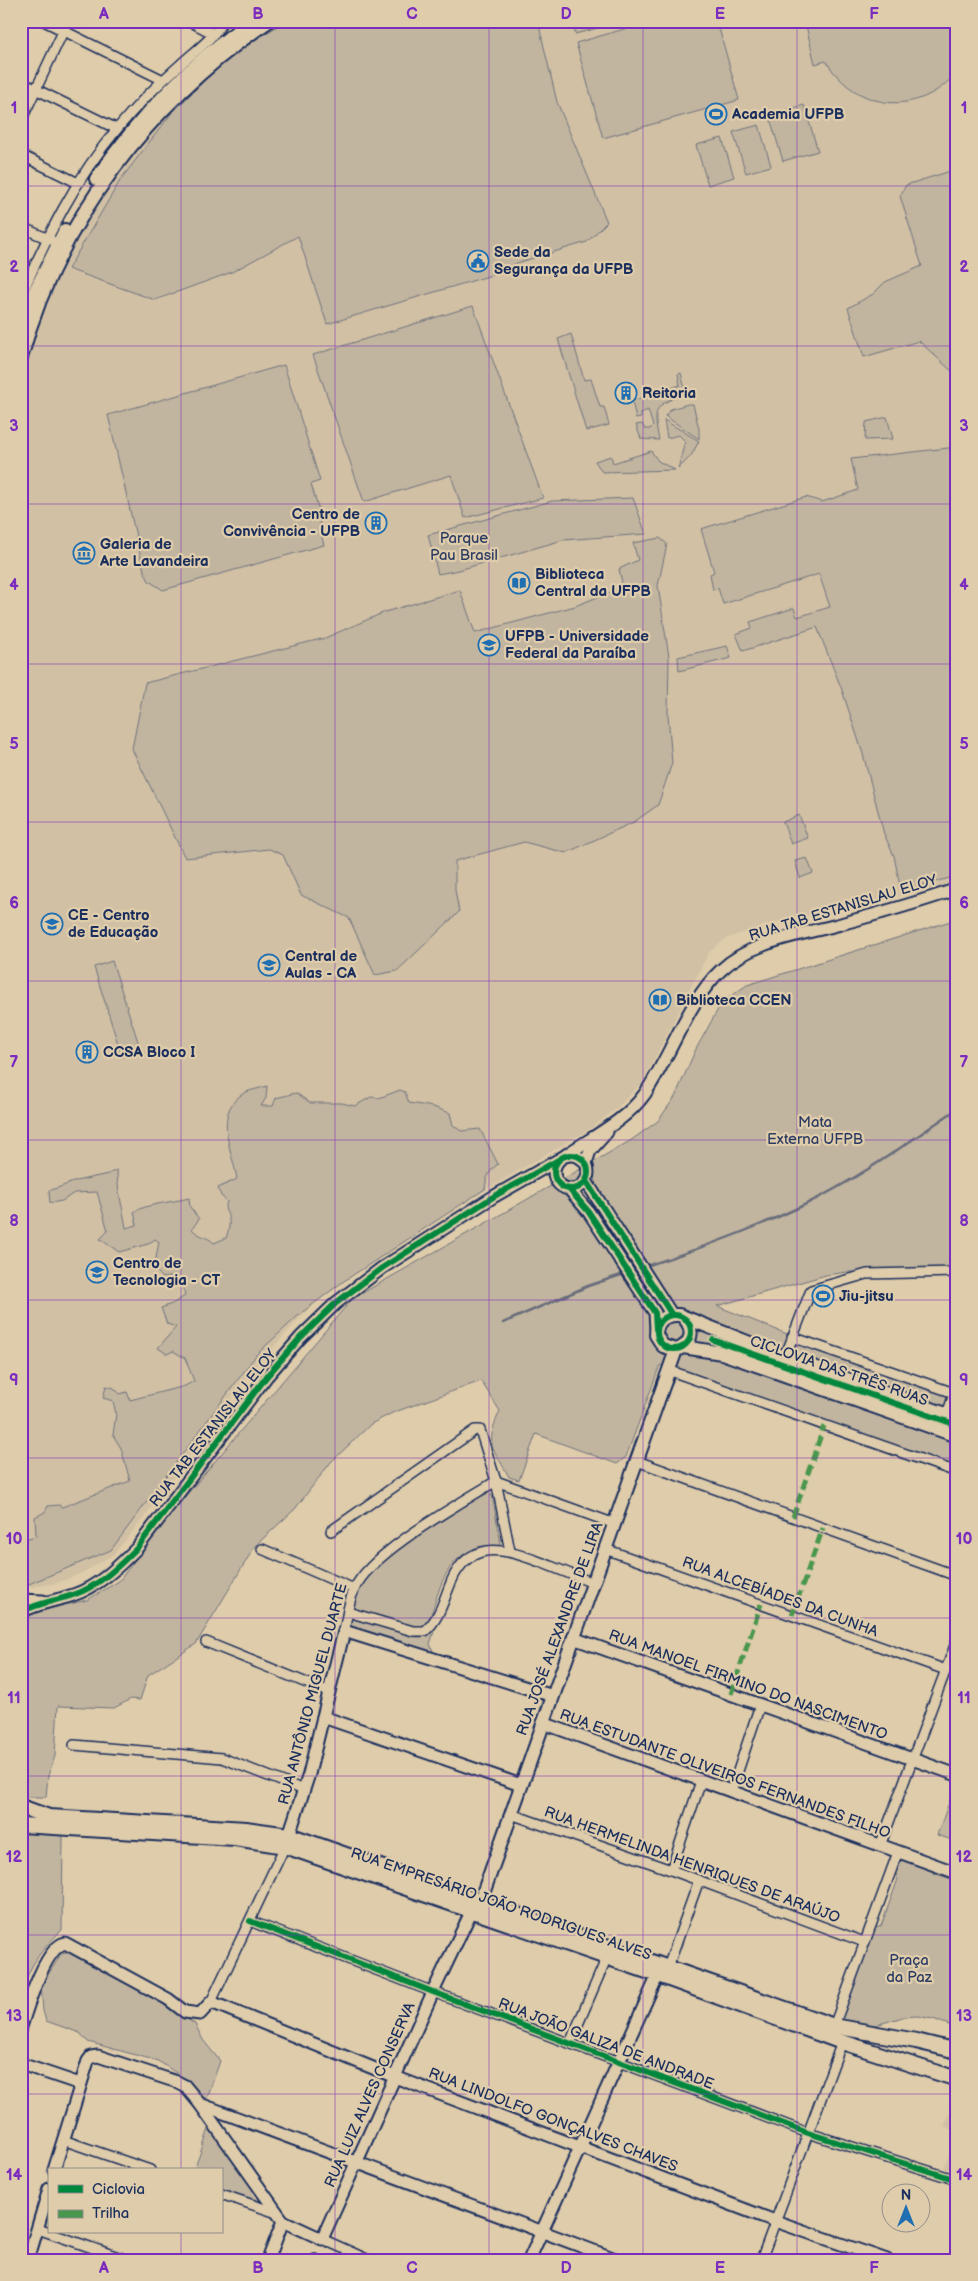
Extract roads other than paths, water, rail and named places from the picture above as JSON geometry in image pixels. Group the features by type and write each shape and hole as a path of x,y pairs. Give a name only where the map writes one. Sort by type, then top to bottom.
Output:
{"main road":[{"path":"21,319 52,240 111,158 170,87 198,62 252,21"},
{"path":"21,358 29,328 50,278 93,196 142,132 183,90 242,39 269,21"},
{"path":"678,1317 691,1327 690,1338 680,1348"},
{"path":"668,1368 659,1339 662,1320 678,1317 952,1416"},
{"path":"659,1339 680,1348 722,1353 859,1403 957,1436"},
{"name":"RUA JOSÉ ALEXANDRE DE LIRA","path":"476,1906 615,1524 668,1368 680,1348"},
{"name":"RUA EMPRESÁRIO JOÃO RODRIGUES ALVES","path":"21,1808 49,1817 246,1829 287,1841 663,1971 834,2026 916,2041 957,2051"},
{"name":"RUA EMPRESÁRIO JOÃO RODRIGUES ALVES","path":"21,1825 287,1841"},
{"name":"RUA EMPRESÁRIO JOÃO RODRIGUES ALVES","path":"476,1906 607,1958 663,1971 842,2042 957,2079"}],"street":[{"path":"44,21 164,80"},
{"path":"21,121 68,21"},
{"path":"189,21 214,34"},
{"path":"21,296 52,240 78,183 116,129 164,80 214,34 223,21"},
{"path":"21,82 116,129"},
{"path":"21,155 78,183"},
{"path":"21,227 52,240"},
{"name":"RUA TAB ESTANISLAU ELOY","path":"586,1163 590,1151 614,1123 643,1097 698,1000 722,968 763,945 909,905 957,889"},
{"name":"RUA TAB ESTANISLAU ELOY","path":"21,1612 73,1595 96,1583 118,1567 138,1548 267,1376 301,1337 336,1303 382,1268 614,1123"},
{"path":"569,1189 579,1188 586,1181 588,1172 586,1163 580,1157 562,1157 554,1168 554,1177 560,1185 569,1189 588,1211 649,1305 654,1313 659,1339"},
{"name":"RUA TAB ESTANISLAU ELOY","path":"520,1181 541,1176 554,1177"},
{"path":"586,1181 660,1298 678,1317"},
{"path":"785,1357 811,1290 867,1274 957,1272"},
{"path":"792,1337 956,1391 952,1416"},
{"path":"668,1368 957,1472"},
{"path":"859,1403 865,1386"},
{"path":"331,1531 475,1430 480,1430 496,1481 510,1551"},
{"path":"637,1461 957,1576"},
{"path":"496,1481 615,1524"},
{"name":"RUA ANTÔNIO MIGUEL DUARTE","path":"21,2027 31,1996 50,1955 59,1944 65,1943 168,1999 185,2012 200,2014 211,2002 287,1841 304,1790 354,1590 371,1565 390,1550 496,1481"},
{"name":"RUA ALCEBÍADES DA CUNHA","path":"606,1549 946,1670"},
{"path":"262,1550 354,1590"},
{"path":"348,1612 413,1631 425,1631 435,1619 455,1574 467,1558 492,1550 510,1551 593,1582"},
{"name":"RUA TAB ESTANISLAU ELOY","path":"21,1600 50,1601"},
{"path":"344,1631 553,1696"},
{"name":"RUA MANOEL FIRMINO DO NASCIMENTO","path":"573,1638 957,1775"},
{"path":"880,1846 957,1640"},
{"path":"206,1642 329,1692"},
{"path":"731,1792 760,1705"},
{"path":"323,1717 521,1785"},
{"name":"RUA ESTUDANTE OLIVEIROS FERNANDES FILHO","path":"543,1723 880,1846 957,1872"},
{"path":"74,1745 222,1758 304,1790"},
{"path":"671,1870 701,1781"},
{"name":"RUA HERMELINDA HENRIQUES DE ARAÚJO","path":"511,1814 699,1880 864,1942"},
{"path":"834,2026 898,1852"},
{"path":"529,2260 663,1971 699,1880"},
{"name":"RUA LUIZ ALVES CONSERVA","path":"322,2239 432,1992 476,1906"},
{"name":"RUA JOÃO GALIZA DE ANDRADE","path":"250,1921 432,1992 808,2133 957,2180"},
{"path":"570,2043 607,1958"},
{"name":"RUA LINDOLFO GONÇALVES CHAVES","path":"211,2002 395,2076 776,2221 887,2260"},
{"path":"760,2260 842,2042"},
{"path":"55,2168 88,2061 91,2057 98,2056 185,2086 200,2104 280,2217"},
{"path":"21,2064 80,2084"},
{"path":"200,2104 618,2260"},
{"path":"63,2140 144,2168"},
{"path":"28,2260 48,2193"},
{"path":"222,2194 280,2217 363,2259"},
{"path":"268,2260 280,2217"},
{"path":"38,2229 48,2232"},
{"path":"52,2234 127,2260"}],"waterway":[{"path":"646,1266 745,1231 822,1196 881,1160 957,1109"},
{"path":"503,1323 588,1286 624,1274"}],"place":[{"name":"Academia UFPB","path":"716,114"},
{"name":"Sede da Segurança da UFPB","path":"478,261"},
{"name":"Reitoria","path":"626,393"},
{"name":"Centro de Convivência - UFPB","path":"376,523"},
{"name":"Galeria de Arte Lavandeira","path":"84,553"},
{"name":"Biblioteca Central da UFPB","path":"519,583"},
{"name":"UFPB - Universidade Federal da Paraíba","path":"489,645"},
{"name":"CE - Centro de Educação","path":"52,924"},
{"name":"Central de Aulas - CA","path":"269,965"},
{"name":"Biblioteca CCEN","path":"660,1000"},
{"name":"CCSA Bloco I","path":"87,1052"},
{"name":"Centro de Tecnologia - CT","path":"97,1272"},
{"name":"Jiu-jitsu","path":"823,1296"}],"park label":[{"name":"Parque Pau Brasil","path":"464,546"},
{"name":"Mata Externa UFPB","path":"815,1130"},
{"name":"Praça da Paz","path":"909,1968"}]}
